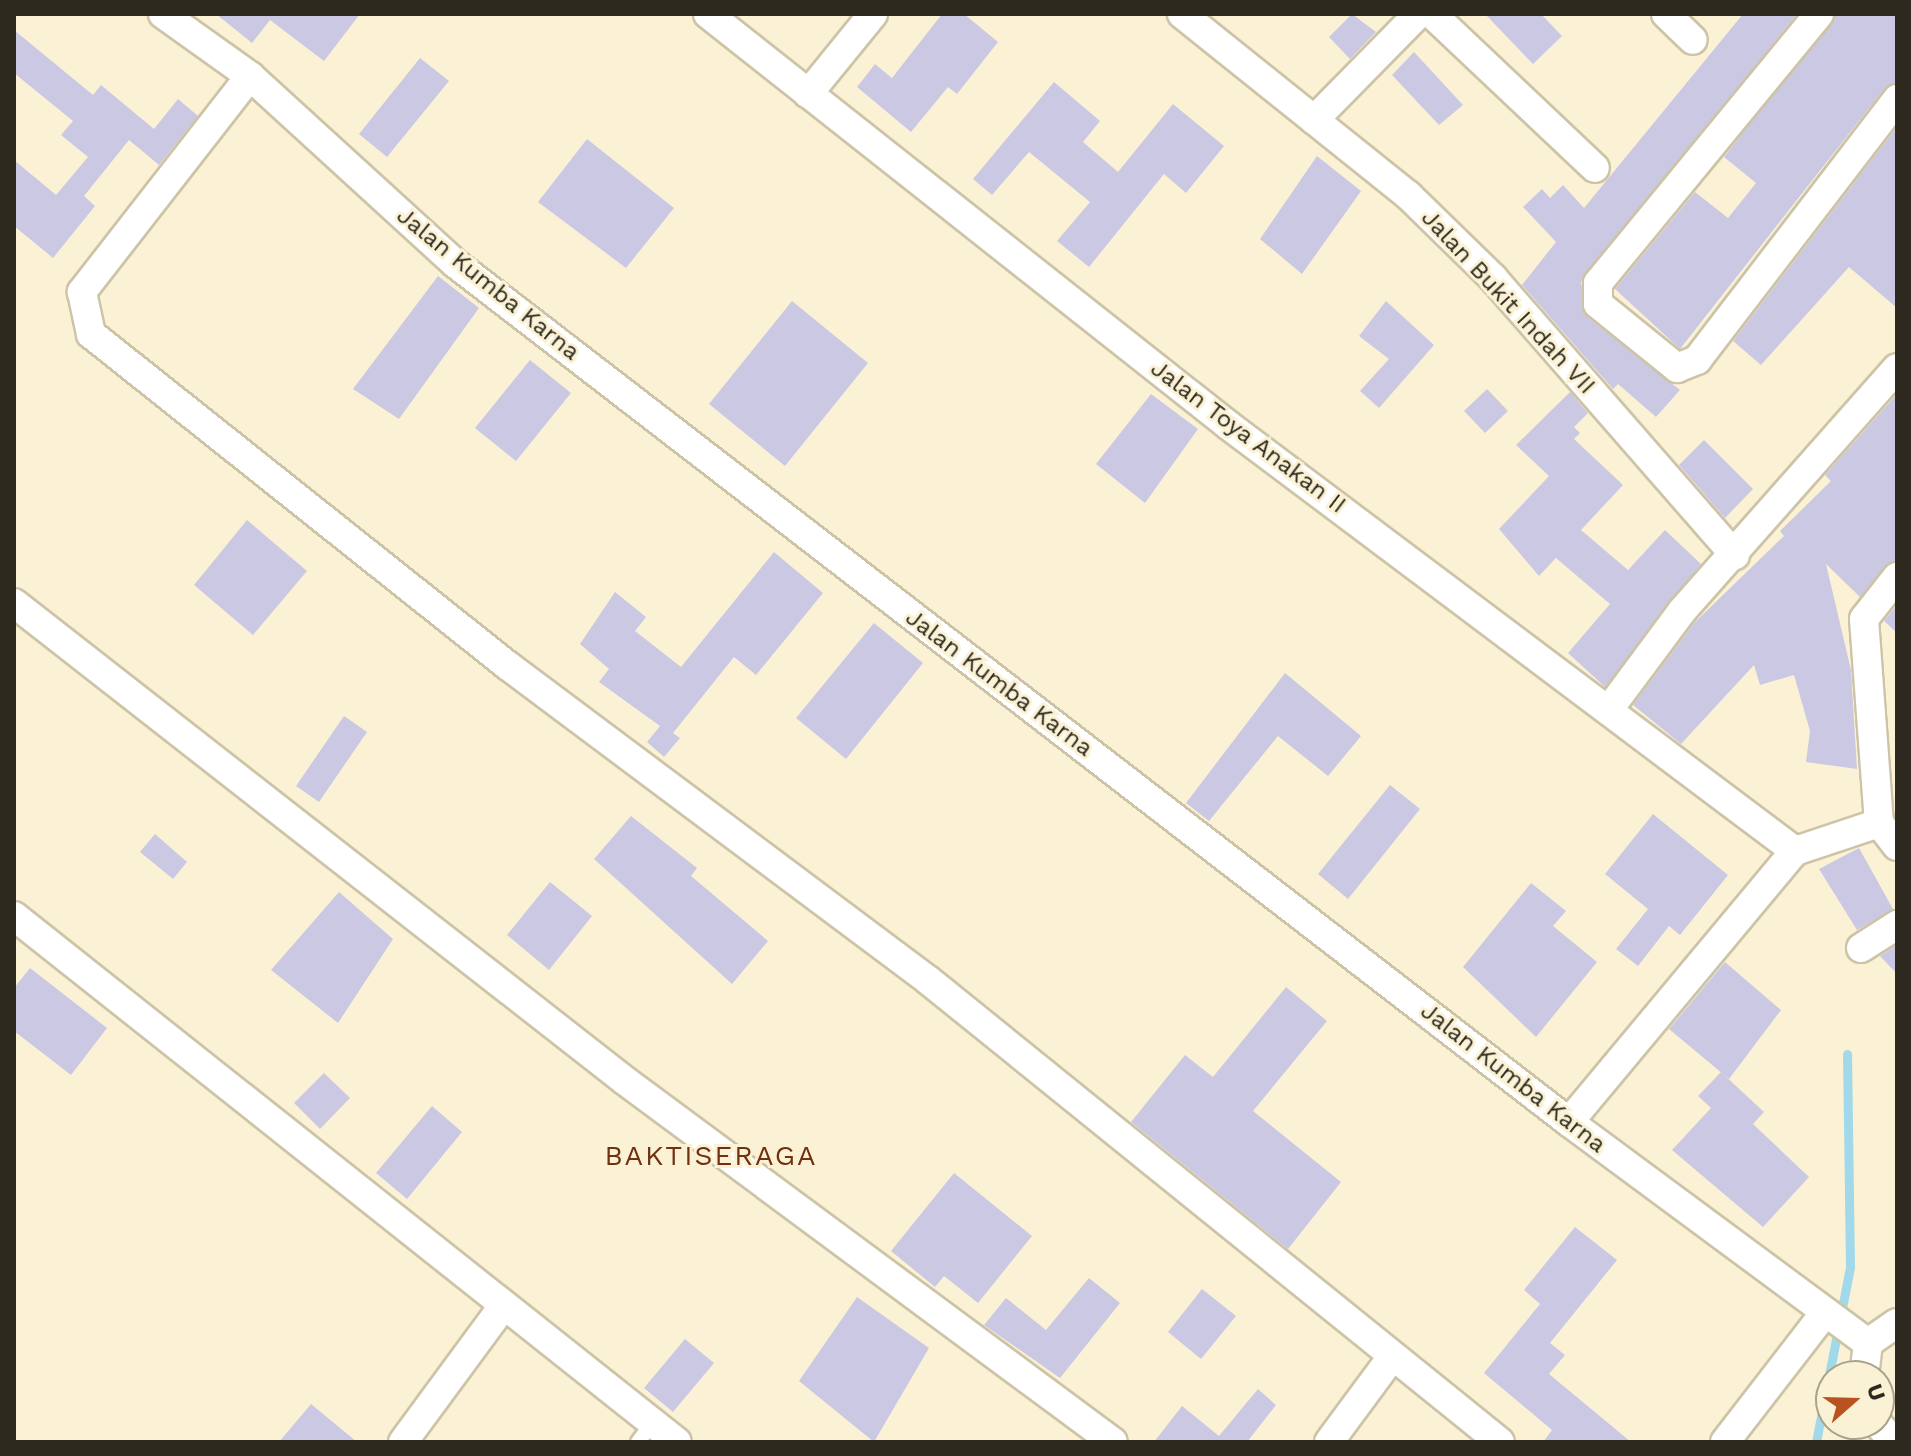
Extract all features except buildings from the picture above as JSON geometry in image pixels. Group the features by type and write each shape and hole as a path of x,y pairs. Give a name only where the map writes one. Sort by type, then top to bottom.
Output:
{"street":[{"name":"Jalan Kumba Karna","path":"163,14 250,76 456,264 1569,1122 1824,1316 1859,1337"},
{"name":"Jalan Toya Anakan II","path":"708,14 1228,425 1610,708 1795,851"},
{"path":"808,94 873,14"},
{"name":"Jalan Bukit Indah VII","path":"1182,14 1408,195 1493,278 1735,555"},
{"path":"1314,120 1418,14"},
{"path":"1432,14 1595,168"},
{"path":"1666,14 1693,40"},
{"path":"1819,14 1598,283 1598,304 1677,368 1697,360 1896,102"},
{"path":"250,76 82,292 91,334 507,665 928,980 1500,1442"},
{"path":"1610,708 1682,611 1735,555 1897,368"},
{"path":"1897,577 1864,619 1887,748 1879,823 1897,846"},
{"path":"14,603 636,1090 1113,1442"},
{"path":"1569,1122 1795,851 1879,823"},
{"path":"14,916 504,1305 645,1432 677,1442"},
{"path":"1861,948 1897,925"},
{"path":"403,1442 504,1305"},
{"path":"1725,1442 1824,1316"},
{"path":"1862,1360 1859,1337 1897,1323"},
{"path":"1329,1442 1392,1357"}],"waterway":[{"path":"1816,1442 1850,1267 1847,1054"}],"district":[{"name":"BAKTISERAGA","path":"711,1156"}]}
